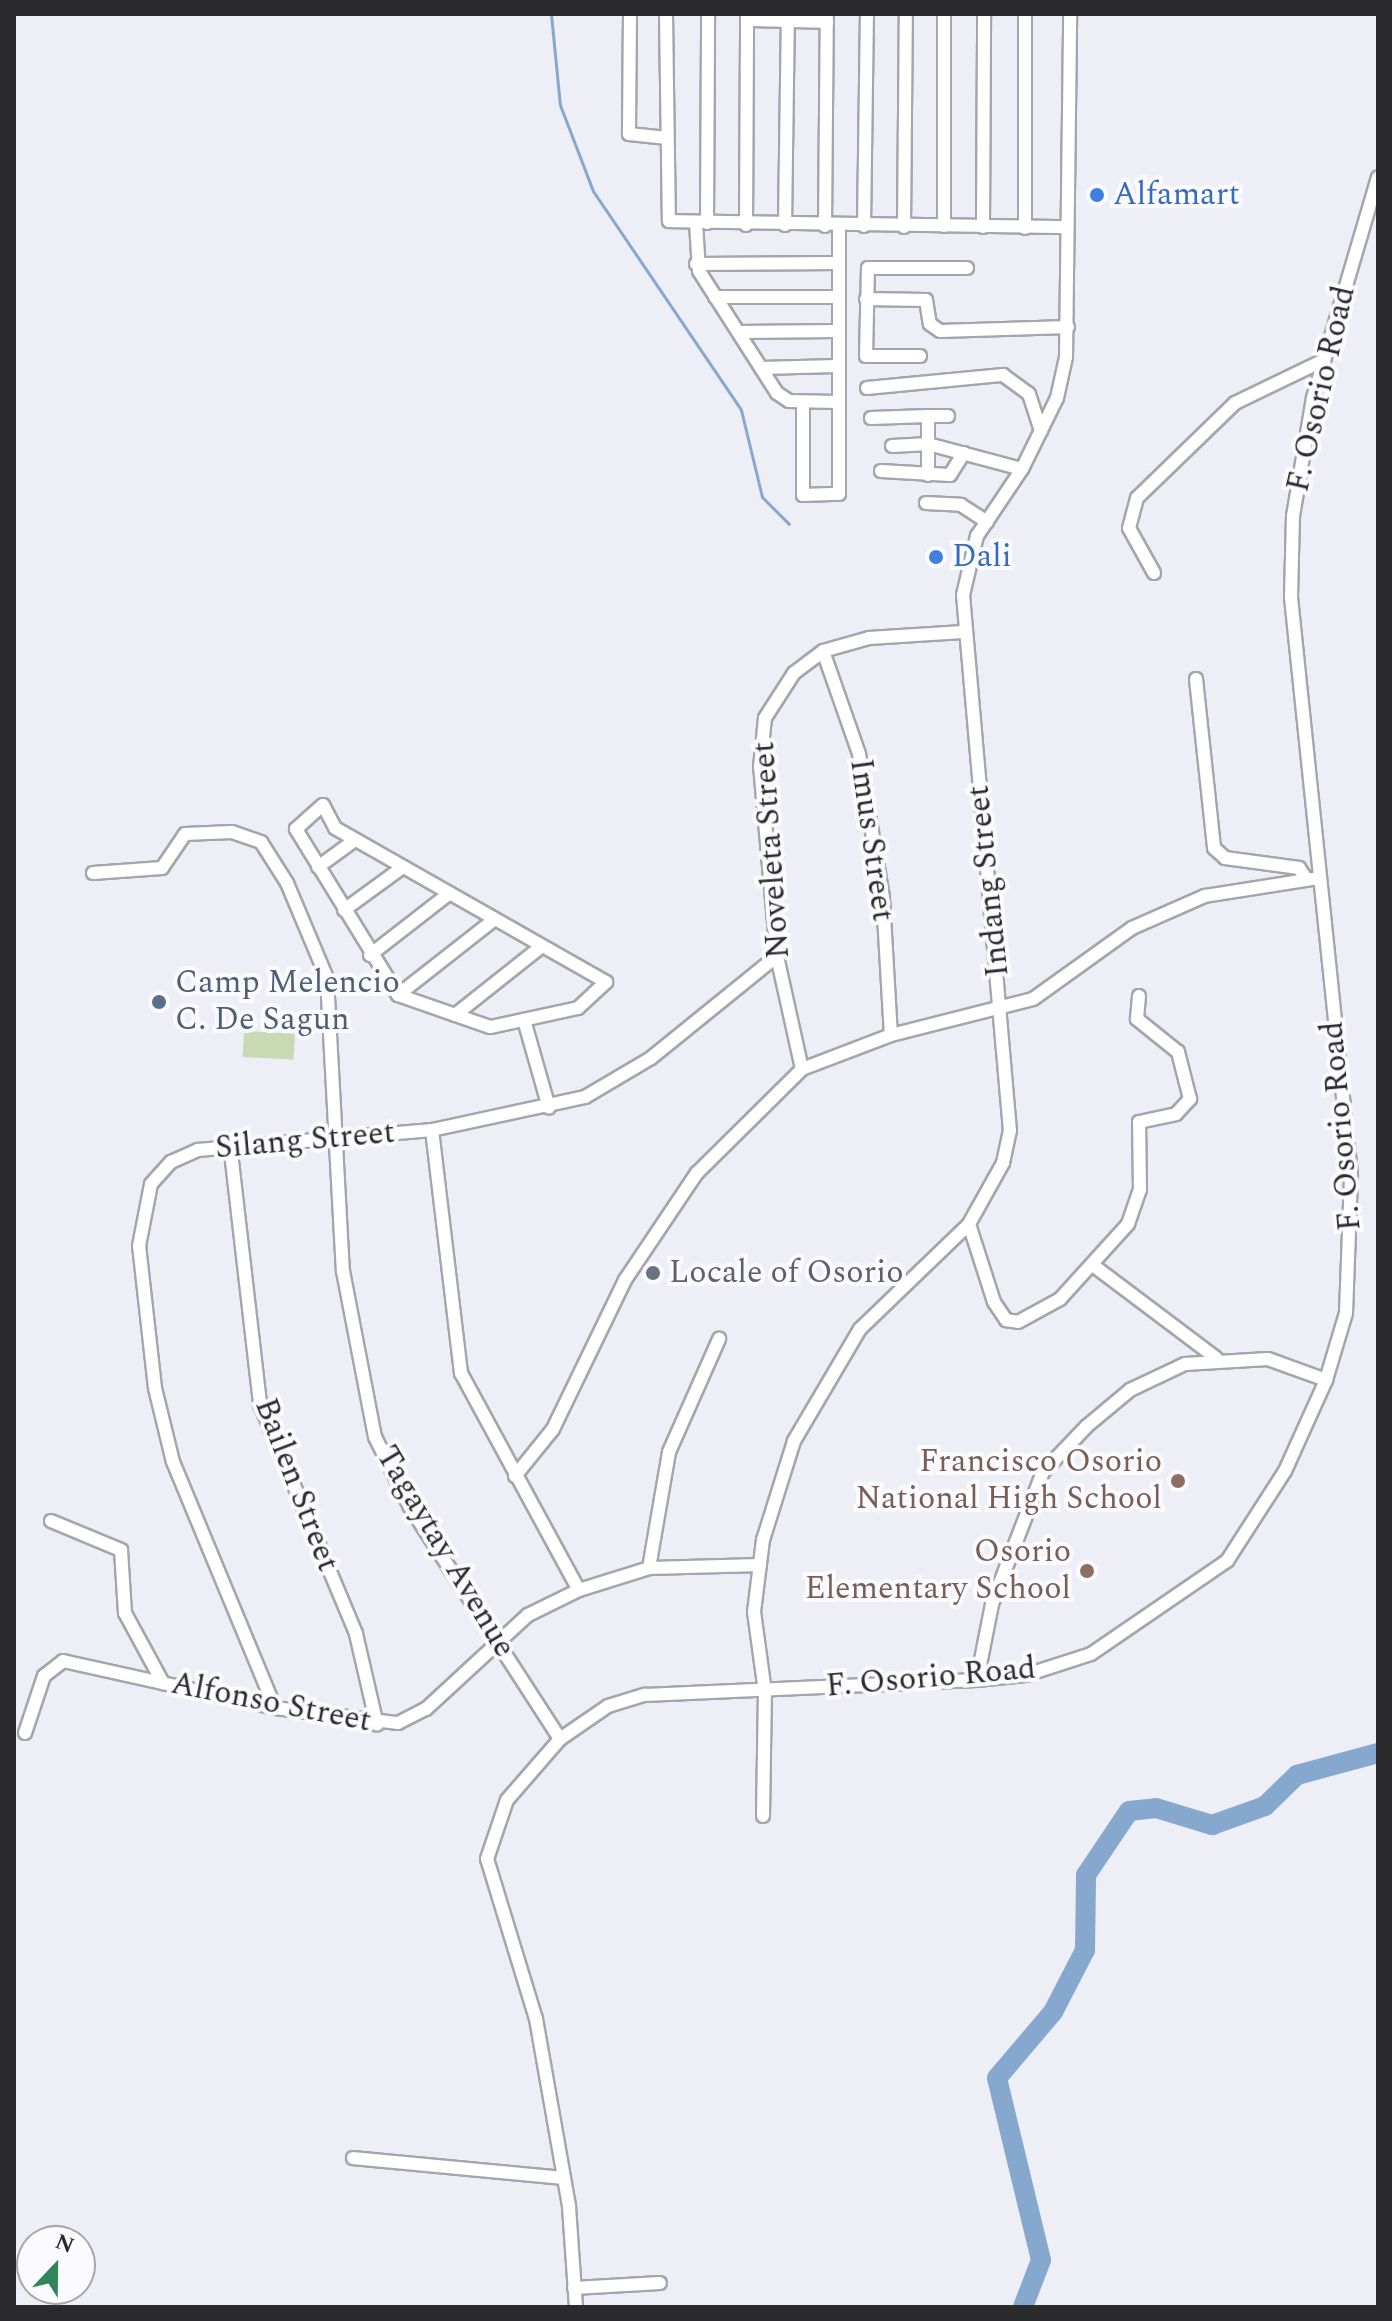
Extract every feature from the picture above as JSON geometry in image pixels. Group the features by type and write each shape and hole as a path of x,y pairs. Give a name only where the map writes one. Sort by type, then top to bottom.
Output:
{"street":[{"path":"630,14 629,134 665,138"},
{"path":"666,14 666,217 701,223 746,225 1067,227"},
{"path":"708,14 701,223 696,264 782,398 803,403 838,402"},
{"path":"864,226 867,14"},
{"path":"904,227 906,14"},
{"path":"944,14 944,226"},
{"path":"983,227 984,14"},
{"path":"1025,14 1025,228"},
{"name":"Indang Street","path":"763,1816 765,1692 754,1612 760,1565 778,1485 811,1405 860,1329 969,1224 1003,1163 1010,1131 1003,1005 963,632 966,571 987,522 1022,469 1057,398 1068,327 1070,14"},
{"path":"746,225 747,17 788,21 827,18 825,226"},
{"path":"785,225 788,21"},
{"name":"F. Osorio Road","path":"576,2307 563,2178 526,1976 487,1859 507,1800 560,1739 608,1706 645,1695 765,1692 977,1680 1026,1675 1091,1654 1227,1561 1285,1471 1326,1380 1346,1313 1353,1233 1313,879 1291,597 1302,441 1378,177"},
{"path":"803,403 803,495 839,494 836,331 839,226"},
{"path":"696,264 838,263"},
{"path":"920,356 868,359 866,299 872,265 967,268"},
{"path":"715,297 837,297"},
{"path":"866,299 926,300 930,324 940,331 1068,327"},
{"path":"739,332 836,331"},
{"path":"1154,573 1129,528 1137,498 1235,403 1324,360"},
{"path":"761,368 837,366"},
{"path":"867,388 1003,375 1029,394 1041,431"},
{"path":"928,416 928,475"},
{"path":"871,418 948,416"},
{"path":"892,446 928,444 1022,469"},
{"path":"881,471 950,475 964,453"},
{"path":"926,503 961,505 987,522"},
{"name":"Noveleta Street","path":"802,1069 777,956 760,740 774,696 823,651 869,638 963,632"},
{"name":"Imus Street","path":"823,651 859,754 883,898 891,1035"},
{"path":"1196,679 1214,848 1225,858 1289,864 1313,879"},
{"path":"323,805 335,828 355,840 450,893 606,982 578,1008 490,1027 398,995 370,955 296,829 323,805"},
{"name":"Tagaytay Avenue","path":"93,873 162,868 185,834 232,832 261,842 302,912 327,978 332,1138 357,1371 375,1437 410,1507 560,1739"},
{"path":"318,867 355,840"},
{"path":"344,910 403,867"},
{"path":"515,1476 553,1429 625,1280 697,1173 802,1069 891,1035 1037,997 1132,928 1205,896 1313,879"},
{"path":"370,955 450,893"},
{"path":"398,995 495,919"},
{"path":"455,1015 542,946"},
{"name":"Silang Street","path":"275,1708 173,1462 155,1388 139,1246 142,1210 161,1173 198,1150 230,1144 432,1130 549,1108 623,1078 777,956"},
{"path":"969,1224 1006,1320 1027,1321 1094,1266 1128,1224 1140,1190 1139,1122 1176,1114 1190,1099 1178,1052 1137,1019 1139,996"},
{"path":"524,1020 549,1108"},
{"path":"432,1130 452,1339 473,1405 579,1590"},
{"name":"Bailen Street","path":"230,1144 260,1404 356,1634 377,1725"},
{"path":"1094,1266 1216,1358"},
{"path":"649,1568 669,1452 719,1339"},
{"path":"977,1680 992,1604 1051,1459 1130,1390 1216,1358 1268,1359 1326,1380"},
{"path":"51,1521 121,1550 125,1613 163,1683"},
{"name":"Alfonso Street","path":"25,1733 44,1676 63,1661 275,1708 377,1725 426,1709 497,1639 579,1590 649,1568 760,1565"},
{"path":"353,2158 563,2178"},
{"path":"574,2288 660,2283"}],"green space":[{"path":"244,1031 295,1034 294,1060 243,1057"}],"waterway":[{"path":"551,14 560,105 593,191 741,410 762,497 789,524"},
{"path":"1023,2307 1041,2260 997,2078 1053,2012 1085,1950 1086,1875 1129,1811 1156,1808 1212,1825 1265,1806 1297,1775 1378,1753"}],"place":[{"name":"Alfamart","path":"1097,195"},
{"name":"Dali","path":"936,557"},
{"name":"Camp Melencio C. De Sagun","path":"159,1002"},
{"name":"Locale of Osorio","path":"653,1273"},
{"name":"Francisco Osorio National High School","path":"1178,1481"},
{"name":"Osorio Elementary School","path":"1087,1571"}]}
